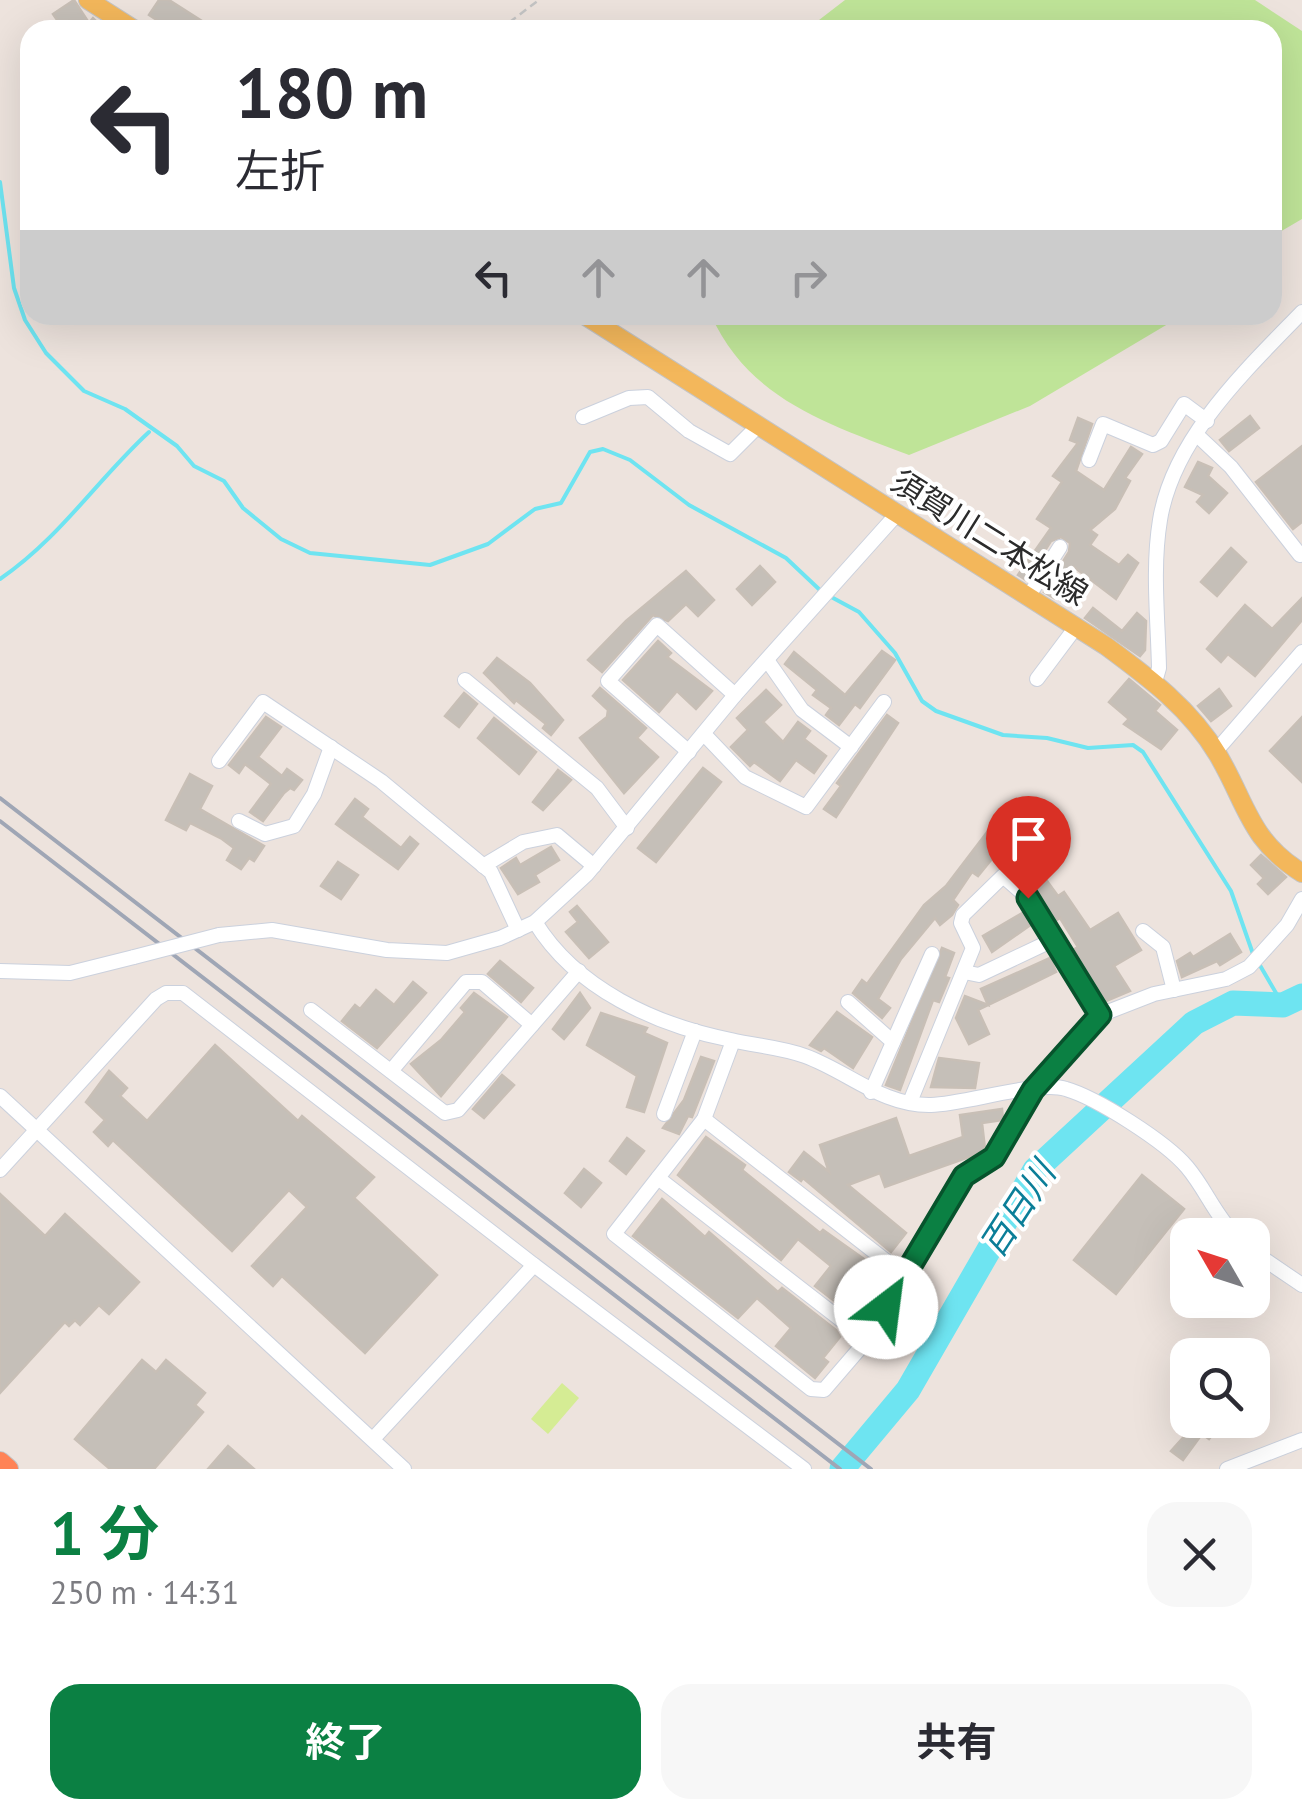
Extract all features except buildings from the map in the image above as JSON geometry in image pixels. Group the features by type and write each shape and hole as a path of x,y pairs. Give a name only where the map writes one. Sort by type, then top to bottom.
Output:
{"highway":[{"path":"0,1462 8,1469"}],"main road":[{"path":"88,0 119,20"},
{"name":"須賀川二本松線","path":"600,325 1076,627 1155,682 1216,751 1266,847 1302,873"}],"street":[{"path":"1155,682 1159,668 1159,524 1175,470 1207,422 1302,312"},
{"path":"583,417 630,398 648,397 689,431 730,454 758,426"},
{"path":"1089,460 1103,424 1154,445 1161,442 1184,404 1207,422"},
{"path":"1197,435 1231,466 1300,556"},
{"path":"0,971 70,973 219,935 272,930 387,950 447,952 535,922 565,898 594,866 736,695 897,514"},
{"path":"1028,597 1060,547"},
{"path":"690,752 608,682 657,625 736,695"},
{"path":"1037,679 1076,627"},
{"path":"1216,751 1302,652"},
{"path":"767,660 802,710 851,747"},
{"path":"465,680 598,788 627,828"},
{"path":"218,761 264,702 382,782 484,866 518,930"},
{"path":"704,734 745,777 806,807 884,702"},
{"path":"240,821 265,834 294,826 314,794 331,747"},
{"path":"484,866 523,842 557,835 594,866"},
{"path":"910,1102 973,943 961,923 964,915 1004,876 1028,898 1100,1015"},
{"path":"733,1041 704,1120 614,1234 810,1389 824,1390 867,1340 964,1176 994,1157 1033,1090 1100,1015 1174,990 1226,979 1249,967 1302,898"},
{"path":"535,922 556,951 613,997 695,1031 808,1057 871,1092 929,1105 1057,1087 1082,1097 1177,1156 1223,1218"},
{"path":"1143,931 1163,947 1174,990"},
{"path":"964,972 979,975 1053,940"},
{"path":"871,1092 932,954"},
{"path":"312,1010 445,1113 458,1110 579,970"},
{"path":"391,1071 466,982 482,982 532,1025"},
{"path":"0,1170 156,999 166,993 184,993 804,1469"},
{"path":"848,1002 893,1042"},
{"path":"664,1114 695,1031"},
{"path":"0,1096 404,1469"},
{"path":"704,1120 904,1275"},
{"path":"658,1178 867,1340"},
{"path":"1270,1264 1302,1284"},
{"path":"373,1440 534,1265"},
{"path":"1228,1469 1302,1440"}],"path":[{"path":"512,20 539,0"}],"green space":[{"path":"845,0 1255,0 1302,31 1302,219 1282,231 1282,20 819,20"},
{"path":"717,325 1166,325 1030,406 909,455 794,405 747,368"},
{"path":"562,1383 579,1398 548,1434 531,1419"}],"waterway":[{"path":"0,182 14,288 20,305"},
{"path":"28,325 46,353 84,391 125,409 177,446 194,466 224,481 243,508 281,539 310,553 430,565 488,544 535,509 561,503 590,452 603,449 630,460 689,505 786,558 822,592 859,612 895,653 922,701 936,711 1003,735 1047,738 1088,748 1133,745 1143,752 1231,891 1253,954"},
{"path":"0,579 60,527 149,432"},
{"path":"1258,962 1283,1005"},
{"name":"百日川","path":"842,1469 908,1390 1035,1170 1194,1023 1233,1003 1283,1005 1302,996"}],"railway":[{"path":"0,798 871,1469"},
{"path":"0,821 840,1469"}],"route":[{"path":"886,1307 964,1176 994,1157 1022,1115 1033,1090 1100,1015 1028,898"}]}
